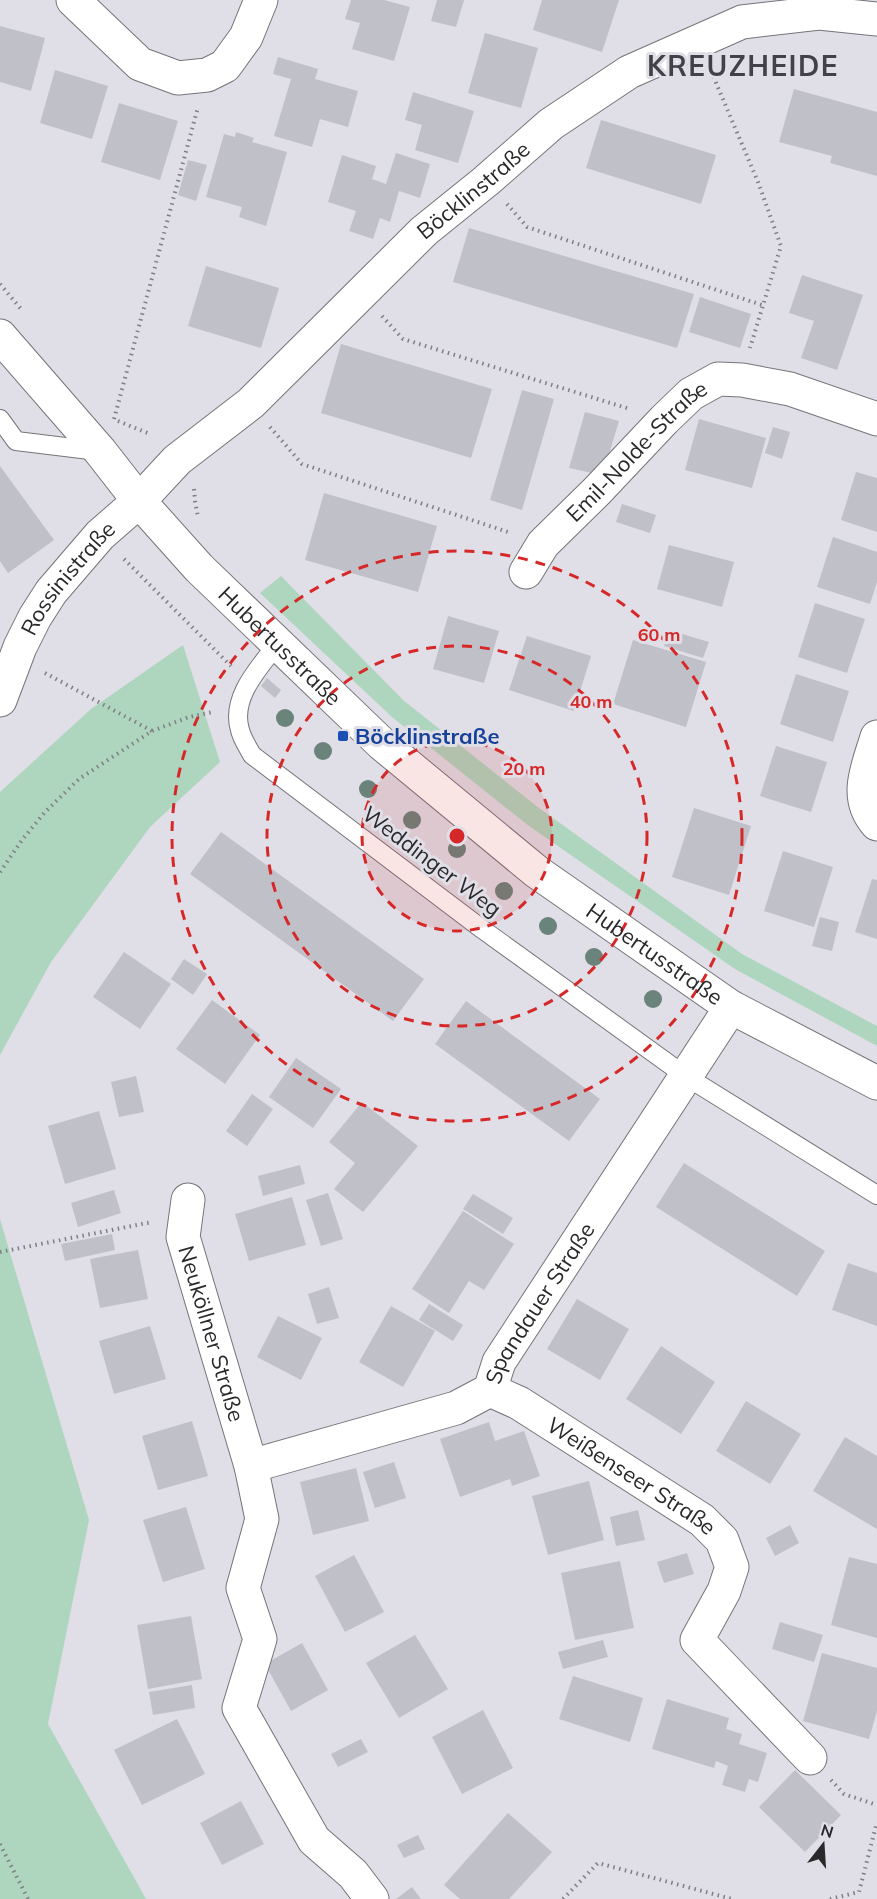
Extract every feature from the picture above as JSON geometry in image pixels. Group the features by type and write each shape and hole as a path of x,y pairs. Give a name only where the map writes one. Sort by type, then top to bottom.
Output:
{"street":[{"path":"73,0 140,64 178,78 207,75 225,66 246,37 261,0"},
{"name":"Böcklinstraße","path":"139,501 177,460 251,403 424,231 551,124 629,72 698,43 738,11 819,13 877,19"},
{"name":"Hubertusstraße","path":"0,336 100,451 139,501 199,568 381,744 537,872 731,1007 877,1083"},
{"name":"Emil-Nolde-Straße","path":"526,572 543,544 664,420 691,394 718,379 742,380 790,388 877,419"},
{"name":"Rossinistraße","path":"0,700 10,644 35,617 51,592 100,536 139,501"},
{"path":"877,737 862,787 870,816 877,824"},
{"name":"Spandauer Straße","path":"250,1466 456,1408 490,1390 499,1362 731,1007"},
{"name":"Neuköllner Straße","path":"189,1200 183,1237 250,1466 262,1519 243,1588 260,1639 239,1708 314,1840 353,1874 372,1899"},
{"name":"Weißenseer Straße","path":"490,1390 519,1403 702,1520 722,1540 732,1567 724,1591 697,1640 810,1758"}],"lane":[{"path":"0,419 16,441 100,451"},
{"name":"Weddinger Weg","path":"278,643 248,683 240,703 239,728 252,755 482,929 687,1077 877,1196"}],"path":[{"path":"698,43 758,182 781,246 742,380"},
{"path":"150,434 114,419 207,75"},
{"path":"486,181 527,227 762,305"},
{"path":"362,294 403,339 664,420"},
{"path":"251,403 302,464 543,544"},
{"path":"194,485 200,523"},
{"path":"100,536 248,683"},
{"path":"10,644 32,666 152,731"},
{"path":"0,872 45,812 79,779 152,731 189,717 219,711 240,703"},
{"path":"0,1252 158,1221 183,1237"},
{"path":"810,1758 844,1794 877,1804"},
{"path":"830,1899 859,1892 877,1822"},
{"path":"0,1845 28,1899"},
{"path":"563,1899 598,1863 732,1899"}],"green space":[{"path":"281,576 403,700 539,808 742,954 877,1026 877,1046 735,969 529,826 392,717 260,593"},
{"path":"183,645 220,762 150,827 51,962 0,1055 0,792 91,709"},
{"path":"0,1219 89,1520 48,1724 146,1899 0,1899"}],"building":[{"path":"351,0 384,0 410,7 394,61 352,49 360,23 345,19"},
{"path":"437,0 464,0 456,27 431,21"},
{"path":"542,0 619,0 602,52 533,30"},
{"path":"0,26 45,38 31,91 0,82"},
{"path":"485,33 538,48 521,108 468,93"},
{"path":"278,57 318,69 315,79 358,91 348,127 320,119 312,147 274,136 291,79 273,74"},
{"path":"55,70 108,86 92,139 40,123"},
{"path":"794,89 877,112 877,176 830,163 832,156 779,142"},
{"path":"413,92 474,111 458,163 415,150 422,125 405,120"},
{"path":"119,103 178,121 160,180 101,162"},
{"path":"601,120 716,155 701,204 586,168"},
{"path":"236,132 254,138 252,142 287,152 266,226 239,217 242,207 206,197 224,134 235,137"},
{"path":"396,153 430,164 420,198 399,191 390,222 380,218 373,239 349,231 356,211 328,202 342,155 376,166 372,179 386,184"},
{"path":"188,160 207,165 196,201 178,195"},
{"path":"469,228 694,294 677,348 453,282"},
{"path":"206,266 279,288 261,348 188,326"},
{"path":"802,275 863,295 837,370 801,358 814,321 789,313"},
{"path":"700,297 751,314 740,348 689,332"},
{"path":"341,344 492,389 471,458 321,413"},
{"path":"522,390 554,399 522,510 490,500"},
{"path":"585,412 619,421 609,454 592,473 569,468"},
{"path":"699,419 766,438 752,488 685,470"},
{"path":"773,427 790,432 782,459 765,453"},
{"path":"0,466 54,540 8,573 0,561"},
{"path":"856,472 877,478 877,532 841,520"},
{"path":"324,493 437,526 418,592 305,560"},
{"path":"622,504 656,515 650,533 616,522"},
{"path":"833,537 877,552 877,582 870,604 817,587"},
{"path":"669,545 734,562 722,607 657,589"},
{"path":"815,603 865,619 847,673 798,657"},
{"path":"448,616 499,631 484,683 433,669"},
{"path":"669,630 709,642 703,658 664,646"},
{"path":"527,636 591,656 574,711 509,690"},
{"path":"633,640 706,662 686,727 613,704"},
{"path":"796,674 849,691 833,742 780,724"},
{"path":"267,678 281,690 275,698 261,686"},
{"path":"776,746 827,762 811,812 760,796"},
{"path":"694,808 751,826 729,895 672,877"},
{"path":"221,832 424,979 393,1021 190,874"},
{"path":"783,851 833,867 814,927 764,911"},
{"path":"872,879 877,880 877,939 855,932"},
{"path":"820,917 839,922 832,951 812,946"},
{"path":"124,952 171,984 140,1029 93,997"},
{"path":"184,959 207,974 193,995 171,979"},
{"path":"212,1000 260,1035 225,1084 176,1049"},
{"path":"466,1001 600,1099 569,1141 435,1044"},
{"path":"296,1058 341,1089 313,1128 269,1097"},
{"path":"136,1076 144,1112 119,1117 111,1082"},
{"path":"252,1094 273,1109 247,1146 226,1131"},
{"path":"362,1102 418,1146 363,1212 334,1189 355,1163 329,1142"},
{"path":"99,1111 116,1169 65,1184 48,1126"},
{"path":"684,1163 825,1251 797,1296 656,1207"},
{"path":"300,1165 305,1184 263,1196 258,1176"},
{"path":"114,1190 121,1213 78,1227 71,1203"},
{"path":"328,1193 343,1239 321,1246 306,1200"},
{"path":"473,1194 513,1218 503,1234 463,1209"},
{"path":"292,1197 306,1245 249,1261 235,1214"},
{"path":"463,1211 514,1244 484,1290 469,1281 449,1313 412,1289"},
{"path":"112,1234 115,1250 65,1261 61,1244"},
{"path":"138,1250 148,1299 100,1308 90,1259"},
{"path":"848,1263 877,1273 877,1326 832,1310"},
{"path":"329,1287 339,1318 317,1324 308,1294"},
{"path":"577,1299 629,1329 600,1380 547,1349"},
{"path":"429,1304 463,1325 453,1341 419,1320"},
{"path":"391,1306 435,1331 403,1387 359,1362"},
{"path":"278,1316 322,1338 301,1380 257,1357"},
{"path":"150,1326 166,1379 114,1394 99,1341"},
{"path":"661,1346 715,1382 681,1434 626,1399"},
{"path":"746,1401 801,1434 770,1484 716,1451"},
{"path":"192,1421 208,1476 158,1490 142,1436"},
{"path":"489,1422 495,1441 524,1431 540,1476 512,1486 510,1479 460,1497 440,1439"},
{"path":"845,1437 877,1456 877,1529 813,1491"},
{"path":"394,1462 406,1498 375,1508 363,1472"},
{"path":"356,1468 369,1521 313,1535 300,1482"},
{"path":"589,1481 604,1540 548,1555 532,1496"},
{"path":"186,1507 205,1569 163,1582 143,1520"},
{"path":"638,1510 645,1540 616,1546 610,1517"},
{"path":"790,1525 799,1543 775,1556 766,1538"},
{"path":"687,1553 694,1574 664,1583 657,1562"},
{"path":"354,1555 384,1612 345,1632 315,1576"},
{"path":"849,1557 877,1564 877,1638 831,1625"},
{"path":"620,1561 634,1628 575,1640 561,1573"},
{"path":"191,1616 202,1679 148,1689 137,1625"},
{"path":"780,1622 823,1635 814,1662 772,1649"},
{"path":"415,1635 448,1689 399,1718 366,1663"},
{"path":"603,1640 608,1657 563,1669 558,1652"},
{"path":"302,1643 328,1690 291,1711 265,1664"},
{"path":"822,1653 877,1668 877,1711 869,1739 803,1721"},
{"path":"573,1676 643,1698 630,1742 559,1719"},
{"path":"192,1685 195,1708 153,1715 149,1692"},
{"path":"667,1699 729,1718 726,1729 742,1734 739,1744 767,1753 758,1782 749,1779 745,1792 722,1785 728,1766 716,1761 714,1768 652,1749"},
{"path":"483,1710 513,1768 462,1794 432,1737"},
{"path":"177,1719 205,1774 142,1805 114,1750"},
{"path":"361,1739 368,1752 338,1767 331,1754"},
{"path":"795,1770 841,1815 805,1852 759,1807"},
{"path":"241,1801 264,1844 222,1865 200,1823"},
{"path":"508,1813 552,1852 509,1899 460,1899 444,1885"},
{"path":"418,1835 425,1849 404,1858 397,1845"},
{"path":"412,1887 421,1899 396,1899"}],"place":[{"name":"Böcklinstraße","path":"343,736"}],"district":[{"name":"KREUZHEIDE","path":"743,65"}]}
